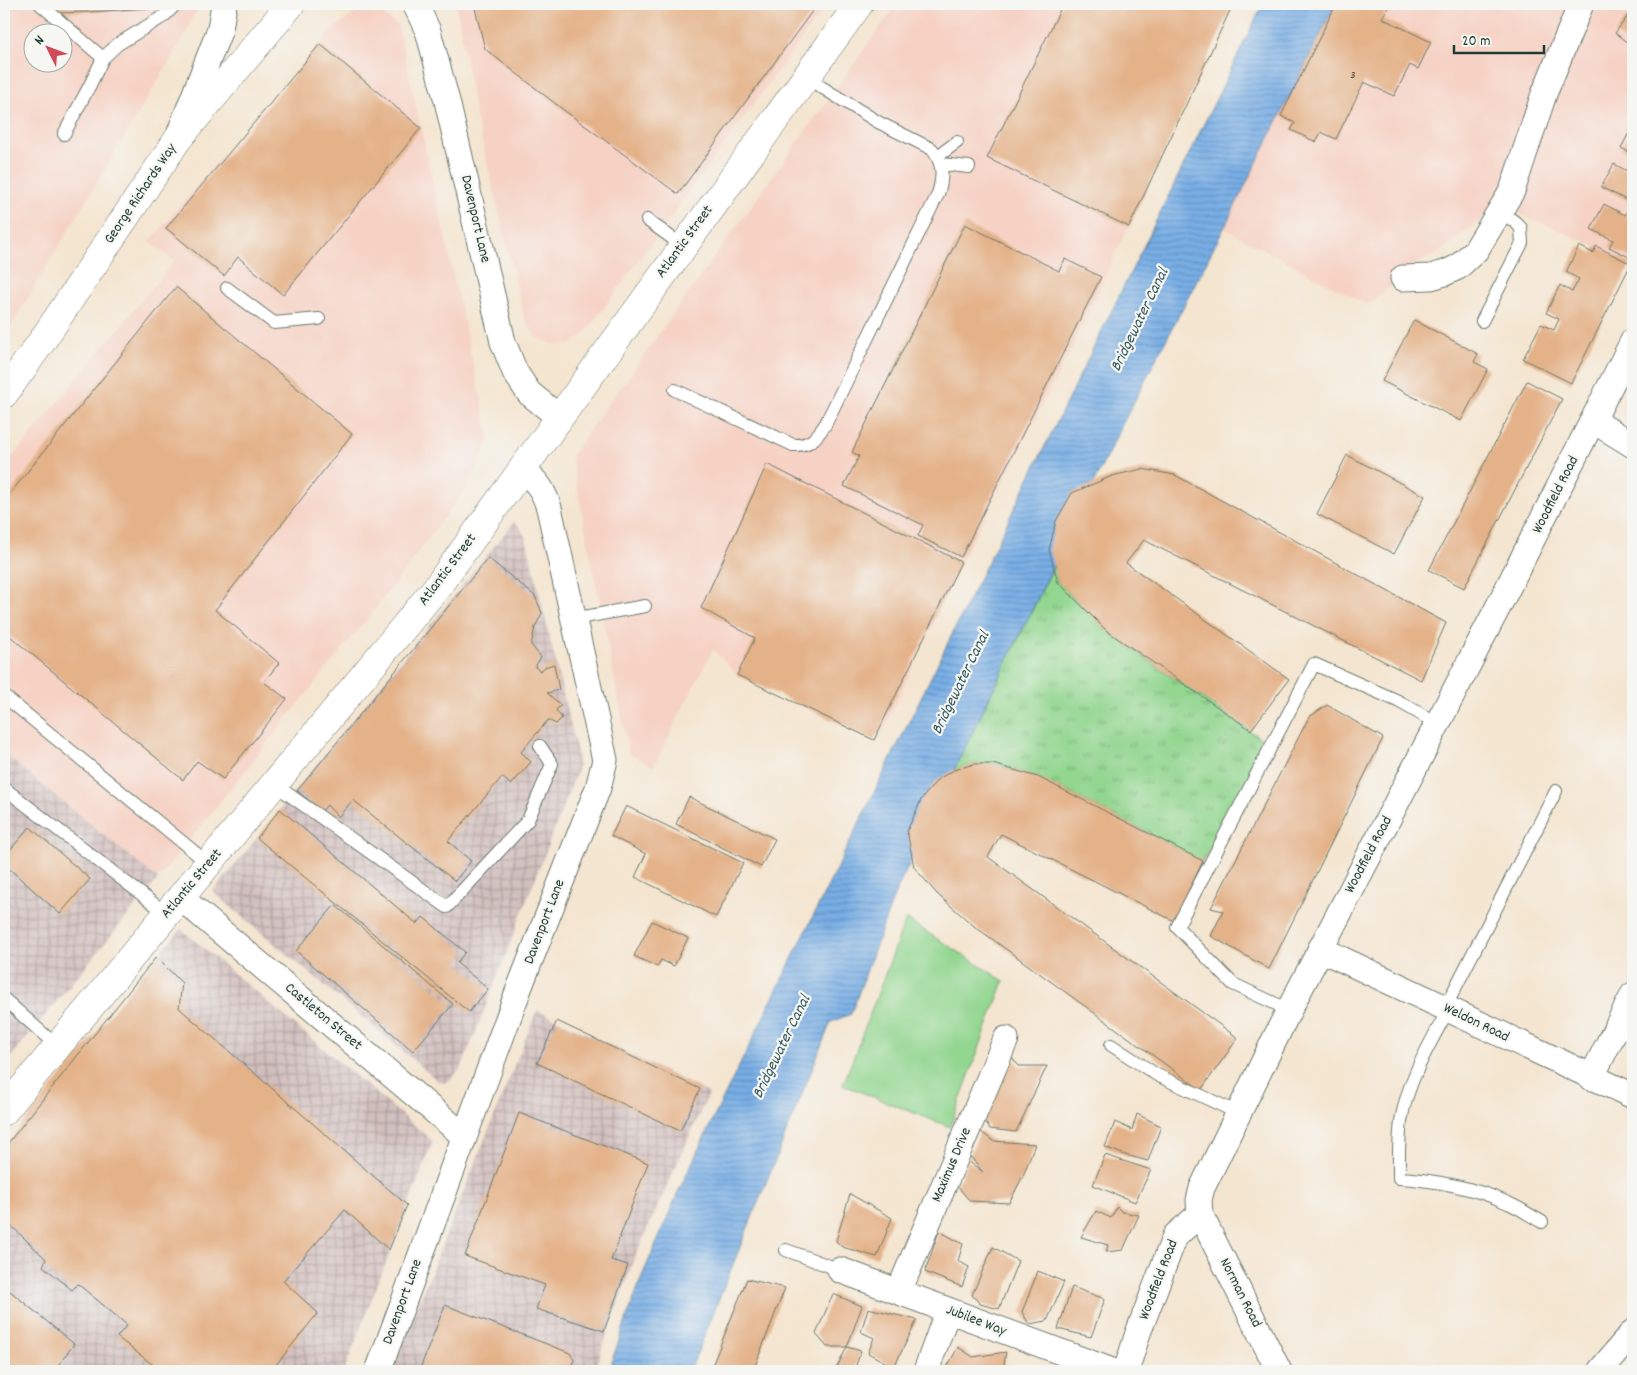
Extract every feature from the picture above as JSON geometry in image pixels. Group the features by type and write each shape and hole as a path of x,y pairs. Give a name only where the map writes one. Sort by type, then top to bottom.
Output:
{"street":[{"path":"178,139 220,29 224,4"},
{"name":"George Richards Way","path":"4,394 42,341 178,139 291,4"},
{"name":"Davenport Lane","path":"416,4 428,31 447,101 503,342 515,372 529,393 560,418"},
{"name":"Atlantic Street","path":"4,1112 436,587 523,470 859,4"},
{"path":"1403,278 1431,277 1445,273 1458,267 1476,250 1512,191 1544,94 1581,4"},
{"name":"Woodfield Road","path":"1126,1371 1138,1333 1175,1236 1200,1214 1199,1200 1202,1188 1289,1010 1594,421 1633,341"},
{"path":"1594,421 1633,445"},
{"name":"Davenport Lane","path":"378,1371 520,986 598,788 605,760 550,508 544,492 523,470"},
{"name":"Castleton Street","path":"174,906 464,1136"},
{"name":"Weldon Road","path":"1320,949 1591,1078 1633,1096"},
{"path":"1591,1078 1633,995"},
{"name":"Maximus Drive","path":"899,1291 1006,1039"},
{"name":"Norman Road","path":"1200,1214 1279,1371"},
{"name":"Jubilee Way","path":"840,1270 1112,1371"},
{"path":"926,1371 948,1310"},
{"path":"1600,1371 1633,1332"}],"lane":[{"path":"40,4 102,58"},
{"path":"64,134 102,58 118,44 164,16 176,4"},
{"path":"675,390 792,445 802,446 811,442 824,425 938,194 942,182 940,160 932,149 878,122 805,77"},
{"path":"940,160 958,142"},
{"path":"940,160 969,167"},
{"path":"1482,321 1522,243 1521,228 1500,211"},
{"path":"647,220 683,246"},
{"path":"227,288 274,323 319,319"},
{"path":"573,619 644,606"},
{"path":"1289,1010 1232,984 1177,927 1218,848 1314,664 1398,701 1438,724"},
{"path":"4,696 209,864"},
{"path":"274,784 447,907 528,820 552,764 540,746"},
{"path":"4,788 174,906"},
{"path":"1542,1222 1507,1202 1470,1190 1429,1180 1399,1178 1399,1135 1402,1115 1420,1063 1556,791"},
{"path":"4,999 58,1047"},
{"path":"1111,1045 1157,1075 1238,1113"},
{"path":"786,1250 840,1270"}],"shaded area":[{"path":"4,4 199,4 185,35 4,338"},
{"path":"456,4 827,4 584,335 569,345 552,344 536,336 525,320 474,109"},
{"path":"897,4 1232,4 1072,347 961,562 882,734 737,675 713,649 653,767 629,753 571,456"},
{"path":"1336,4 1633,4 1633,265 1596,246 1498,205 1440,252 1420,262 1368,305 1224,228"},
{"path":"358,11 383,15 398,26 490,440 466,488 390,590 158,879 4,754 4,468 174,261 150,241 333,29"},
{"path":"514,522 520,527 526,538 579,766 461,1068 451,1079 444,1083 438,1081 213,892"},
{"path":"4,754 158,879 4,1065"},
{"path":"181,929 433,1141 344,1371 4,1371 4,1150 156,957"},
{"path":"537,1010 709,1093 634,1259 594,1371 391,1371"}],"green space":[{"path":"1054,566 1058,582 1107,631 1267,743 1203,861 1038,777 993,764 974,764 954,770"},
{"path":"906,919 1004,981 950,1127 843,1085"}],"water":[{"name":"Bridgewater Canal","path":"1263,4 1336,4 1224,228 1123,423 954,770 894,896 851,1014 831,1022 690,1371 608,1371 642,1276 680,1188 713,1119"}],"building":[{"path":"54,4 164,4 165,7 56,13"},
{"path":"474,4 803,4 813,10 678,194 565,111 485,49"},
{"path":"1063,4 1233,4 1129,227 987,158"},
{"path":"1336,4 1390,4 1382,18 1431,42 1418,69 1410,65 1394,96 1364,82 1336,139 1321,132 1316,142 1291,130 1295,123 1281,116"},
{"path":"1633,9 1633,47 1615,33"},
{"path":"320,44 421,128 283,295 238,257 224,276 166,228"},
{"path":"1633,125 1633,154 1621,148"},
{"path":"1614,164 1633,174 1633,259 1609,247 1613,240 1591,229 1604,204 1625,215 1632,203 1601,187"},
{"path":"965,224 1059,271 1065,259 1101,277 961,557 918,536 923,525 844,486 859,456 852,452"},
{"path":"1579,246 1593,253 1596,246 1631,264 1571,383 1523,359 1541,324 1554,330 1559,319 1546,313 1560,285 1572,292 1579,279 1566,272"},
{"path":"176,287 352,434 215,610 279,663 264,682 287,699 223,779 197,761 183,780 4,631 4,501"},
{"path":"1414,320 1478,354 1474,362 1488,369 1461,421 1382,381"},
{"path":"1527,381 1562,399 1464,588 1429,570"},
{"path":"1347,455 1425,496 1394,554 1317,514"},
{"path":"767,464 961,562 874,740 737,675 755,638 701,608"},
{"path":"1142,469 1175,475 1446,623 1421,680 1144,540 1126,563 1289,679 1251,730 1107,631 1058,582 1049,550 1056,521 1072,493 1112,476"},
{"path":"488,558 535,596 542,613 535,627 531,645 541,657 535,667 540,671 554,664 559,690 547,693 561,705 556,710 562,718 556,724 548,720 521,752 531,762 511,785 502,777 448,841 471,861 455,881 353,800 338,817 327,805 322,811 297,791"},
{"path":"1327,705 1383,738 1269,969 1211,936 1223,911 1211,908 1309,717"},
{"path":"974,764 993,764 1038,777 1203,861 1174,921 1001,834 988,857 1238,1038 1201,1090 974,926 937,894 914,867 907,831 921,800 938,779 954,770"},
{"path":"689,797 775,839 761,867 676,824"},
{"path":"626,806 743,863 716,917 635,877 646,854 611,836"},
{"path":"280,809 417,924 423,917 465,952 457,963 488,989 469,1012 257,838"},
{"path":"30,827 90,879 60,914 4,864 4,857"},
{"path":"335,905 453,1004 413,1051 296,951"},
{"path":"652,921 688,938 674,966 661,960 657,967 634,956"},
{"path":"156,957 182,983 179,1008 407,1205 389,1250 345,1210 283,1281 318,1313 271,1371 161,1371 117,1337 127,1325 78,1284 72,1290 43,1266 46,1259 4,1219 4,1148"},
{"path":"557,1021 700,1089 680,1131 537,1063"},
{"path":"1005,1050 1019,1066 1047,1066 1016,1132 990,1129 983,1119"},
{"path":"519,1113 648,1163 611,1260 628,1265 604,1331 536,1309 545,1285 465,1256"},
{"path":"1137,1114 1161,1126 1148,1161 1105,1147 1115,1122 1132,1130"},
{"path":"980,1131 993,1141 1035,1144 1023,1176 1009,1203 970,1201 957,1186 968,1161 983,1172 970,1156"},
{"path":"1105,1155 1151,1170 1135,1202 1093,1185"},
{"path":"850,1194 892,1218 877,1257 842,1247 836,1241"},
{"path":"1117,1207 1122,1212 1139,1215 1123,1250 1106,1252 1108,1245 1081,1237 1096,1211 1111,1218"},
{"path":"939,1231 963,1244 958,1261 969,1267 962,1287 925,1272"},
{"path":"993,1247 1018,1261 999,1309 980,1304 972,1295"},
{"path":"1038,1271 1064,1282 1047,1321 1029,1324 1022,1312"},
{"path":"747,1279 785,1288 753,1371 710,1371"},
{"path":"4,1286 74,1344 54,1371 4,1371"},
{"path":"1072,1287 1105,1299 1091,1337 1058,1329"},
{"path":"833,1294 862,1306 847,1347 827,1347 816,1334"},
{"path":"445,1305 570,1353 574,1360 569,1371 419,1371"},
{"path":"868,1308 917,1320 894,1367 868,1353 874,1338 861,1332"},
{"path":"847,1347 861,1351 854,1371 835,1371"},
{"path":"958,1347 973,1357 1006,1352 1003,1371 945,1371"}]}
